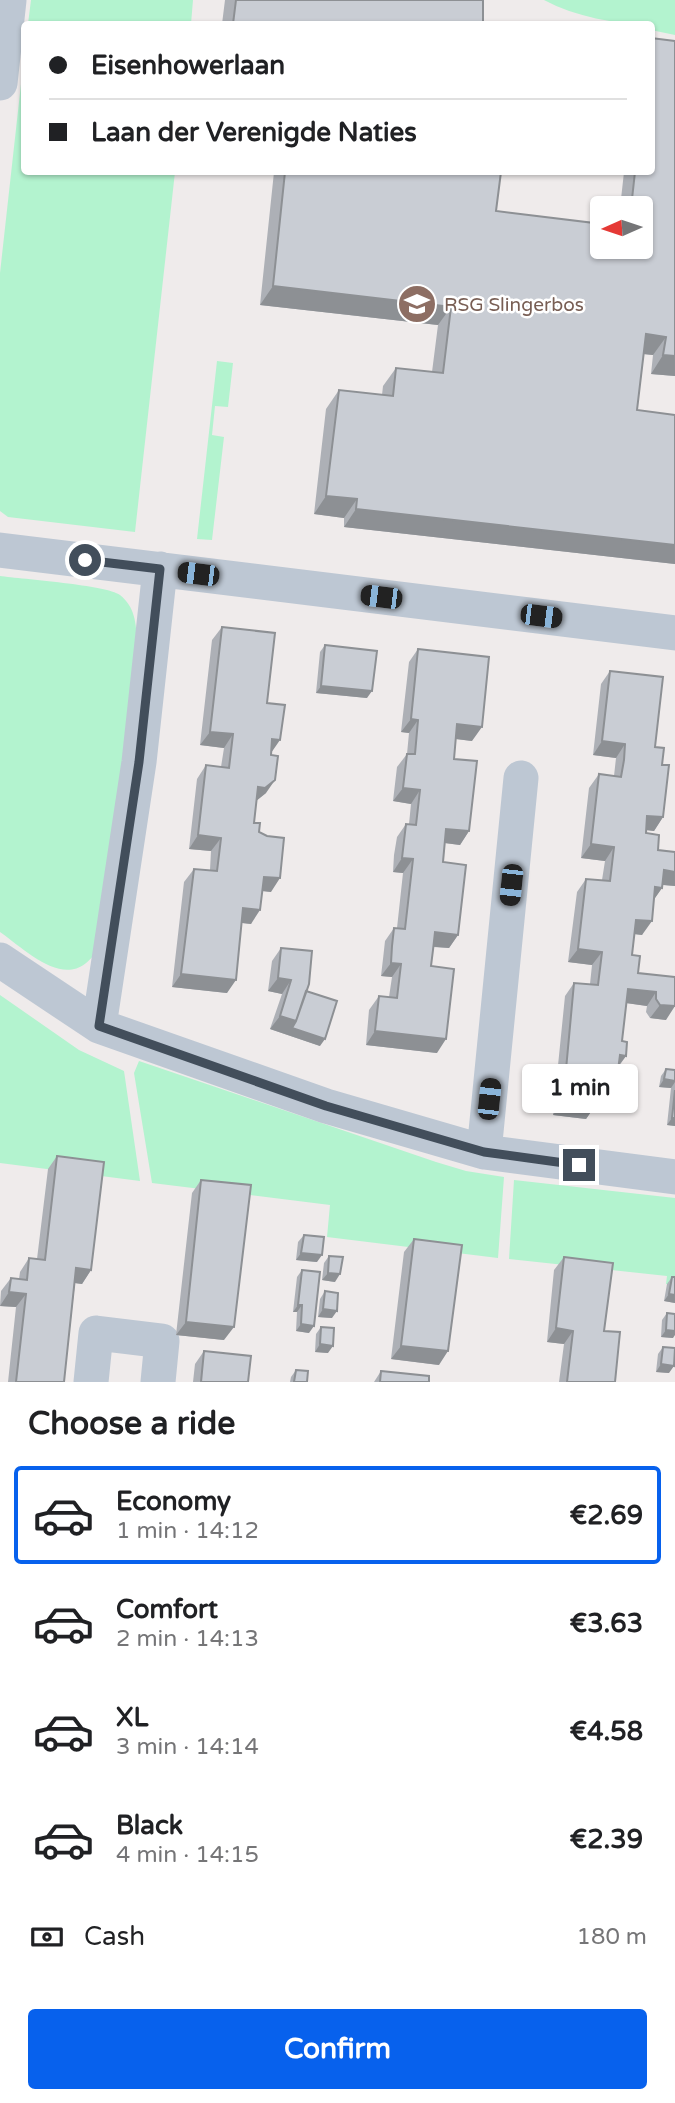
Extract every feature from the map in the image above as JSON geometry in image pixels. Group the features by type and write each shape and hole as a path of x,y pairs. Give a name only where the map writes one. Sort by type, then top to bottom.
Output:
{"street":[{"path":"0,83 9,0"},
{"path":"0,550 675,633"},
{"path":"99,1026 139,762 160,569"},
{"path":"484,1152 521,778"},
{"path":"0,960 99,1026 326,1106 484,1152 675,1177"},
{"path":"91,1382 96,1333 162,1340 158,1382"}],"green space":[{"path":"31,0 193,0 191,21 28,21"},
{"path":"544,0 675,0 675,35 655,31 655,21 610,21"},
{"path":"21,84 21,175 175,175 135,532 8,517 0,511 0,273"},
{"path":"217,361 233,363 228,407 215,406 212,435 224,437 212,540 197,539"},
{"path":"0,576 112,591 125,600 135,621 137,640 101,943 90,959 78,968 66,970 52,967 0,932"},
{"path":"0,995 79,1050 124,1071 140,1181 0,1163"},
{"path":"139,1061 436,1162 466,1171 504,1177 498,1258 327,1237 330,1205 152,1183 134,1073"},
{"path":"514,1180 675,1198 675,1285 666,1284 667,1276 509,1259"}],"building":[{"path":"236,0 483,0 483,21 233,21"},
{"path":"655,38 675,41 675,356 663,355 666,337 646,334 637,410 675,415 675,545 356,509 357,499 326,496 339,390 393,396 396,368 443,373 451,307 273,286 285,175 501,175 496,211 590,223 590,259 653,259 653,196 632,196 635,175 655,175"},
{"path":"222,627 275,633 267,703 285,705 280,740 272,739 271,755 278,756 275,780 265,788 258,787 254,823 260,823 259,832 267,836 284,838 280,878 264,877 260,910 243,908 236,980 181,974 194,869 217,871 219,855 221,838 198,835 206,765 229,768 233,734 210,732"},
{"path":"325,645 377,651 372,691 321,686"},
{"path":"418,649 489,657 482,727 457,724 454,759 477,761 469,831 446,829 443,862 466,865 458,935 435,932 431,966 454,969 446,1039 375,1031 379,996 397,998 401,964 391,963 394,928 405,929 413,859 402,858 406,824 416,825 420,790 403,788 407,754 415,754 418,720 411,719"},
{"path":"610,671 663,677 655,747 664,748 662,765 669,765 663,817 647,816 646,833 659,835 658,850 675,852 675,872 664,870 662,888 655,887 652,921 636,920 632,955 640,956 638,973 675,977 675,1006 660,1005 656,992 628,989 622,1041 627,1042 626,1056 620,1055 615,1094 597,1091 596,1105 563,1102 574,983 598,985 602,952 578,949 586,879 610,881 614,847 591,844 599,774 621,777 624,760 625,744 602,741"},
{"path":"281,948 312,951 309,984 296,1021 280,1016 291,980 278,978"},
{"path":"306,991 337,1001 325,1039 292,1028"},
{"path":"666,1069 675,1070 675,1081 664,1079"},
{"path":"675,1090 675,1118 672,1118"},
{"path":"57,1156 104,1162 91,1270 76,1268 64,1382 16,1382 26,1294 9,1292 11,1278 27,1280 29,1258 45,1260"},
{"path":"201,1180 251,1185 234,1327 186,1322"},
{"path":"304,1235 324,1237 322,1255 301,1253"},
{"path":"414,1239 462,1245 448,1351 401,1346"},
{"path":"329,1256 343,1257 340,1274 328,1273"},
{"path":"564,1257 613,1263 604,1331 620,1332 615,1382 567,1382 573,1331 556,1328"},
{"path":"302,1270 320,1272 314,1326 301,1324 302,1305 298,1305"},
{"path":"672,1277 675,1277 675,1295 669,1294"},
{"path":"325,1291 338,1293 337,1311 323,1309"},
{"path":"667,1313 675,1314 675,1331 666,1330"},
{"path":"321,1327 334,1328 333,1346 320,1344"},
{"path":"663,1347 675,1348 674,1366 661,1364"},
{"path":"204,1351 251,1356 248,1382 201,1382"},
{"path":"296,1370 308,1371 307,1382 294,1382"},
{"path":"381,1371 429,1376 429,1382 380,1382"}],"place":[{"name":"RSG Slingerbos","path":"417,304"}],"route":[{"path":"85,560 160,569 139,762 99,1026 326,1106 484,1152 579,1165"}]}
